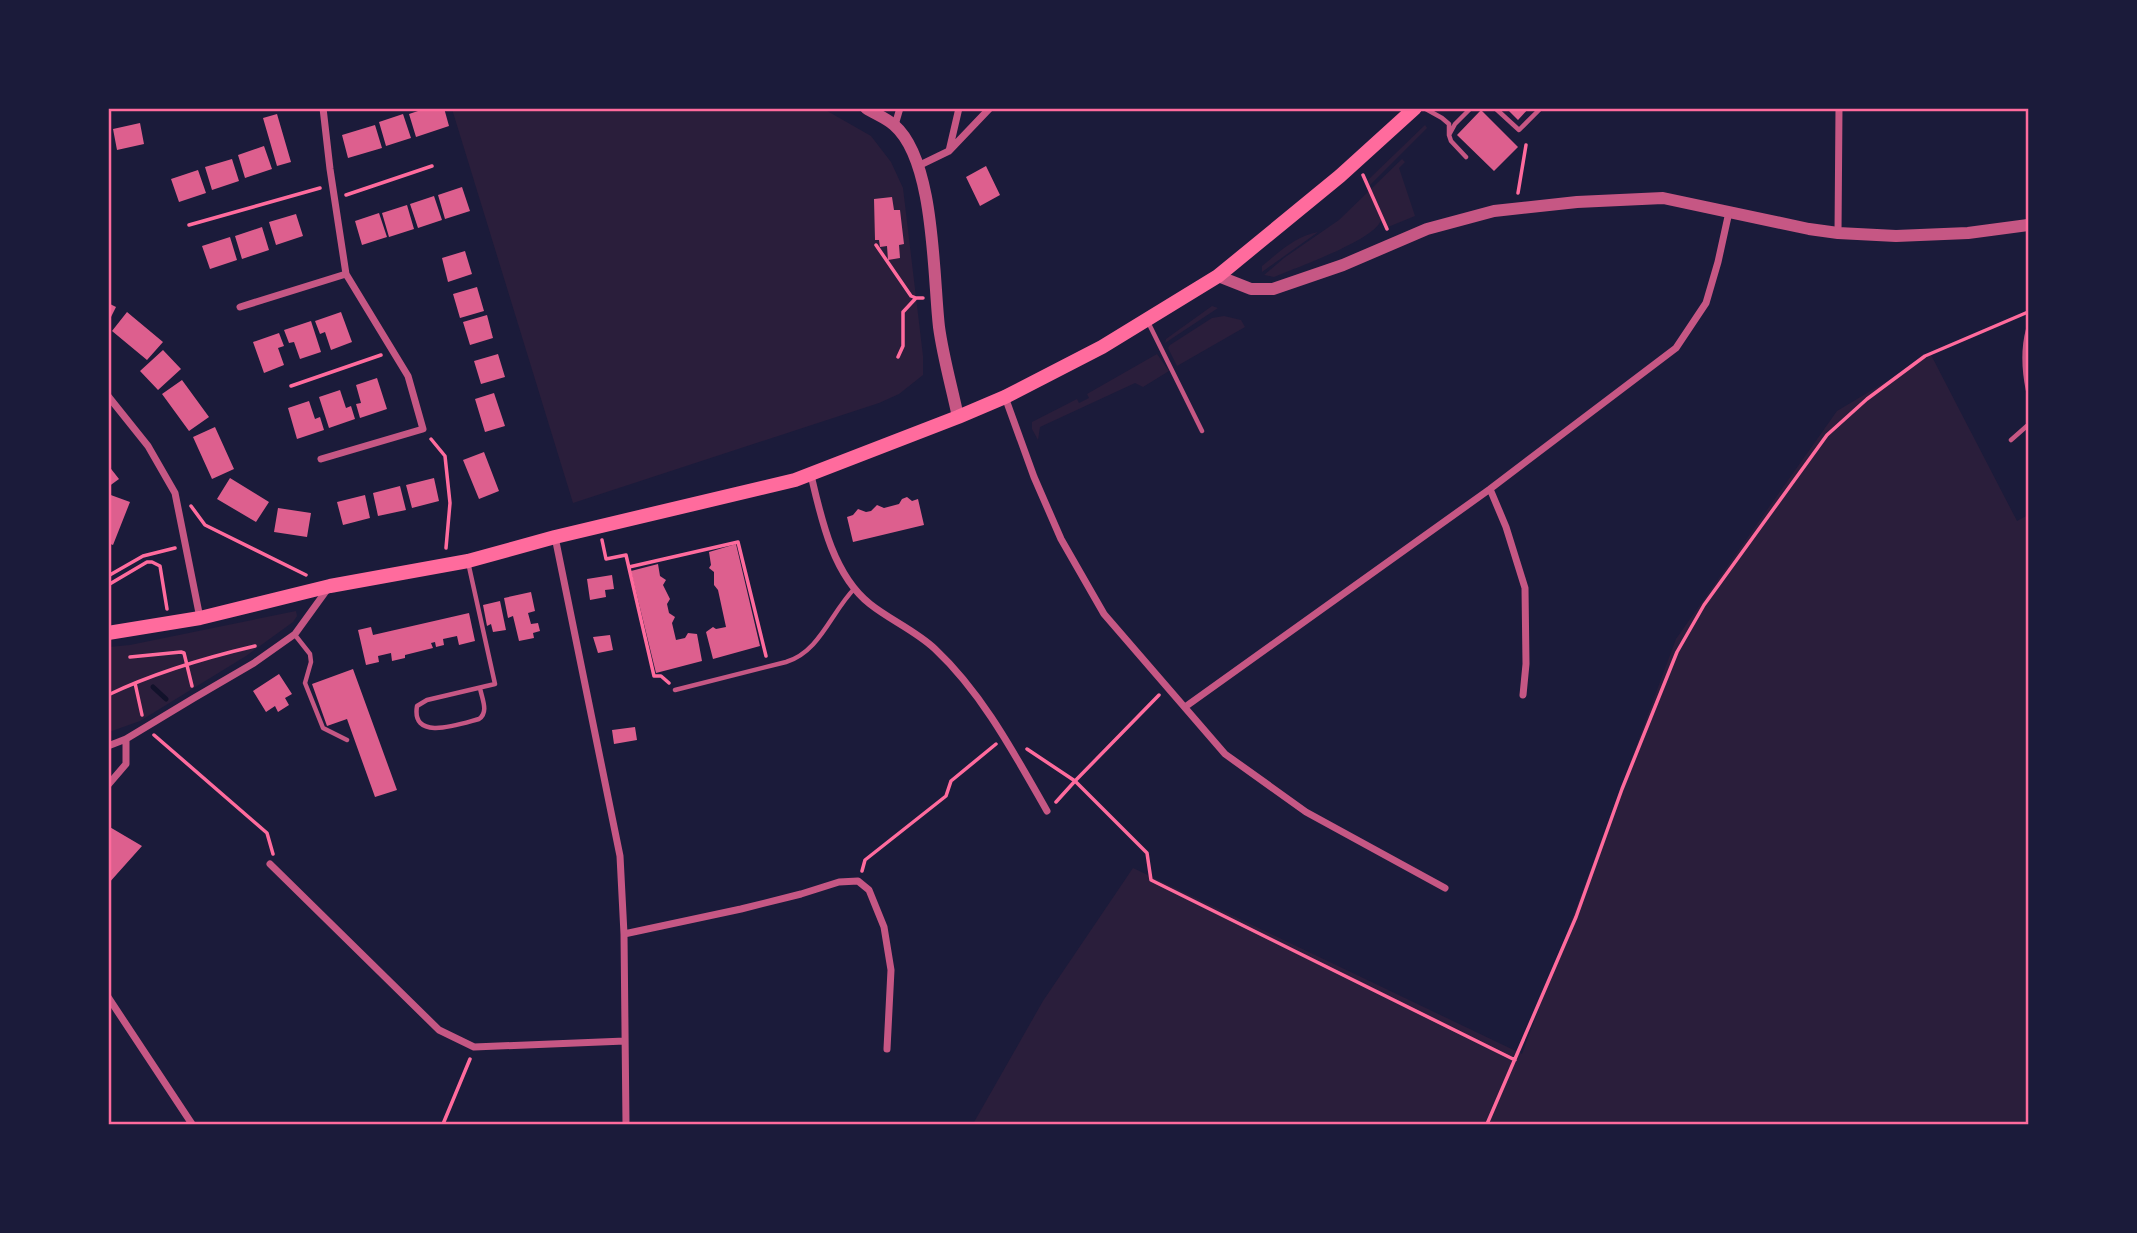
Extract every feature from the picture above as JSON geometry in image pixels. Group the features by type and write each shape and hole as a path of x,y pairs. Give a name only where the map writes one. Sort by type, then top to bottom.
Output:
{"main road":[{"path":"108,633 201,618 330,586 468,561 555,537 811,475 958,417 1005,397 1102,347 1218,276 1357,162 1415,108"}],"street":[{"path":"321,458 424,429 408,376 346,274 323,108"},
{"path":"866,108 895,125 918,166 926,197 940,331 958,417"},
{"path":"895,125 900,108"},
{"path":"949,151 959,108"},
{"path":"918,166 949,151 990,108"},
{"path":"1838,233 1839,108"},
{"path":"1218,276 1251,289 1273,289 1343,265 1427,229 1494,211 1577,202 1663,198 1838,233 1896,236 1968,233 2028,225"},
{"path":"1185,707 1490,489 1676,348 1706,303 1729,212"},
{"path":"240,307 346,274"},
{"path":"108,396 148,446 175,493 201,618"},
{"path":"1005,397 1034,477 1061,539 1104,614 1225,754 1306,812 1445,888"},
{"path":"811,475 830,544 855,588 868,602 934,648 965,681 1004,737 1047,811"},
{"path":"1490,489 1506,527 1525,588 1526,664 1522,695"},
{"path":"555,537 620,856 624,934 626,1125"},
{"path":"108,746 145,728 295,634 330,586"},
{"path":"108,785 126,764 126,739"},
{"path":"270,864 439,1030 474,1047 625,1041"},
{"path":"624,934 741,909 839,882 859,881 869,890 884,927 891,971 887,1049"},
{"path":"108,997 192,1125"}],"lane":[{"path":"1424,108 1449,124 1451,141 1466,157"},
{"path":"1449,135 1455,124 1471,108"},
{"path":"1495,108 1519,130 1541,108"},
{"path":"1147,321 1202,431"},
{"path":"2028,330 2025,373 2028,390"},
{"path":"2011,440 2028,425"},
{"path":"468,561 495,684 427,700 417,706 416,715 421,725 431,729 484,716 480,688"},
{"path":"675,690 802,656 855,588"},
{"path":"295,634 310,654 311,662 305,683 323,727 347,740"}],"path":[{"path":"1518,189 1526,145"},
{"path":"1357,162 1394,244"},
{"path":"334,199 432,166"},
{"path":"190,225 332,184"},
{"path":"876,245 911,296 916,298 903,312 904,346 898,357"},
{"path":"1487,1125 1576,917 1622,789 1677,652 1704,605 1828,435 1846,416 1925,356 2028,312"},
{"path":"291,386 393,351"},
{"path":"424,429 445,456 450,503 445,565"},
{"path":"175,493 190,505 205,525 330,586"},
{"path":"599,527 606,559 626,555 654,676 661,676 675,690"},
{"path":"629,567 738,542 768,667"},
{"path":"108,576 144,556 187,545"},
{"path":"108,585 147,562 157,564 162,577 169,624"},
{"path":"108,695 187,663 259,645 282,643"},
{"path":"130,657 179,651 184,653 194,698"},
{"path":"135,682 145,728 267,833 279,872"},
{"path":"1047,811 1167,687"},
{"path":"859,881 865,860 946,796 951,781 1004,737 1075,781 1147,853 1151,880 1516,1060"},
{"path":"443,1125 474,1047"}],"shaded area":[{"path":"822,108 871,136 891,162 903,188 923,375 899,394 879,403 573,503 452,109"},
{"path":"1425,125 1427,128 1370,185 1368,180"},
{"path":"1402,159 1405,162 1399,168 1415,216 1388,227 1371,189"},
{"path":"1369,191 1381,220 1376,228 1316,260 1274,277 1264,275 1339,220"},
{"path":"1318,232 1262,272 1262,266 1288,245"},
{"path":"1212,306 1218,308 1165,343 1166,339"},
{"path":"1224,316 1241,320 1245,327 1177,366 1168,348 1170,345 1212,318"},
{"path":"1157,354 1169,371 1143,387 1135,383 1040,427 1038,440 1032,429 1032,422 1077,399 1079,403 1089,398 1087,394"},
{"path":"1931,355 2017,521 2028,515 2028,1124 973,1124 1043,1001 1133,868 1522,1054 1676,639 1837,411"},
{"path":"296,611 297,616 293,622 246,656 140,721 109,732 109,647"}],"building":[{"path":"427,108 444,108 449,126 416,137 409,114"},
{"path":"1506,108 1529,108 1518,120"},
{"path":"1481,110 1518,147 1494,171 1457,135"},
{"path":"277,114 291,162 277,166 263,118"},
{"path":"403,114 411,138 386,146 379,122"},
{"path":"140,123 144,144 117,150 113,129"},
{"path":"375,125 382,148 348,158 342,135"},
{"path":"264,146 272,169 245,178 238,155"},
{"path":"232,159 239,181 212,190 205,167"},
{"path":"986,166 1000,195 980,206 966,177"},
{"path":"198,170 206,193 179,202 171,179"},
{"path":"462,187 470,211 445,219 438,195"},
{"path":"434,196 442,220 418,228 410,204"},
{"path":"892,197 894,210 900,210 904,244 899,245 900,258 888,260 887,246 880,247 879,240 875,240 874,199"},
{"path":"407,205 414,229 389,237 382,213"},
{"path":"379,213 387,237 362,245 355,221"},
{"path":"296,214 303,236 276,245 269,222"},
{"path":"262,227 269,250 242,259 235,236"},
{"path":"230,237 237,260 210,269 202,246"},
{"path":"465,251 472,274 448,282 442,258"},
{"path":"477,287 484,311 460,318 453,294"},
{"path":"108,303 116,307 108,323"},
{"path":"127,312 163,342 147,360 112,331"},
{"path":"341,312 352,342 331,350 325,332 320,334 315,321"},
{"path":"487,315 493,338 470,345 463,322"},
{"path":"311,321 321,352 300,359 294,342 289,343 284,330"},
{"path":"279,333 284,346 278,348 284,365 264,373 253,342"},
{"path":"163,350 181,369 158,390 140,371"},
{"path":"498,354 505,377 481,384 474,361"},
{"path":"377,378 387,409 360,418 356,404 361,403 356,385"},
{"path":"182,380 209,417 189,431 162,394"},
{"path":"340,390 346,408 351,406 355,419 329,428 319,397"},
{"path":"494,393 505,426 485,432 475,399"},
{"path":"309,401 315,419 320,417 324,430 297,439 288,408"},
{"path":"215,427 234,469 212,479 193,437"},
{"path":"484,452 499,491 479,499 463,460"},
{"path":"108,465 119,479 108,487"},
{"path":"230,478 269,502 256,522 217,499"},
{"path":"434,478 439,501 412,508 406,485"},
{"path":"400,486 406,510 378,516 373,493"},
{"path":"108,494 130,502 113,545 108,543"},
{"path":"365,495 370,518 343,525 337,502"},
{"path":"907,497 912,501 918,499 924,525 853,542 847,517 858,509 866,512 877,505 884,508 899,504"},
{"path":"278,508 311,513 307,537 274,532"},
{"path":"736,544 760,646 713,659 706,632 713,627 726,627 718,590 714,585 714,572 709,568 709,552"},
{"path":"658,564 660,576 666,580 663,585 670,599 667,604 669,613 675,617 672,623 676,640 685,638 688,633 697,634 702,661 656,673 631,571"},
{"path":"612,575 614,589 605,590 606,597 590,600 587,579"},
{"path":"531,592 535,611 528,613 531,624 538,623 540,631 533,633 534,638 519,641 513,616 508,618 504,598"},
{"path":"500,601 506,630 493,632 491,624 487,626 483,605"},
{"path":"469,613 475,641 459,645 457,636 443,639 444,645 436,647 435,642 431,643 433,648 392,661 391,653 378,656 379,662 366,665 358,630 371,627 373,635"},
{"path":"610,635 613,650 598,653 593,637"},
{"path":"353,669 397,790 375,797 347,719 327,726 312,684"},
{"path":"279,674 292,694 285,698 289,705 278,712 275,706 266,712 253,691"},
{"path":"635,727 637,740 614,744 612,730"},
{"path":"108,826 142,846 108,884"}],"waterway":[{"path":"153,687 166,699"}]}
